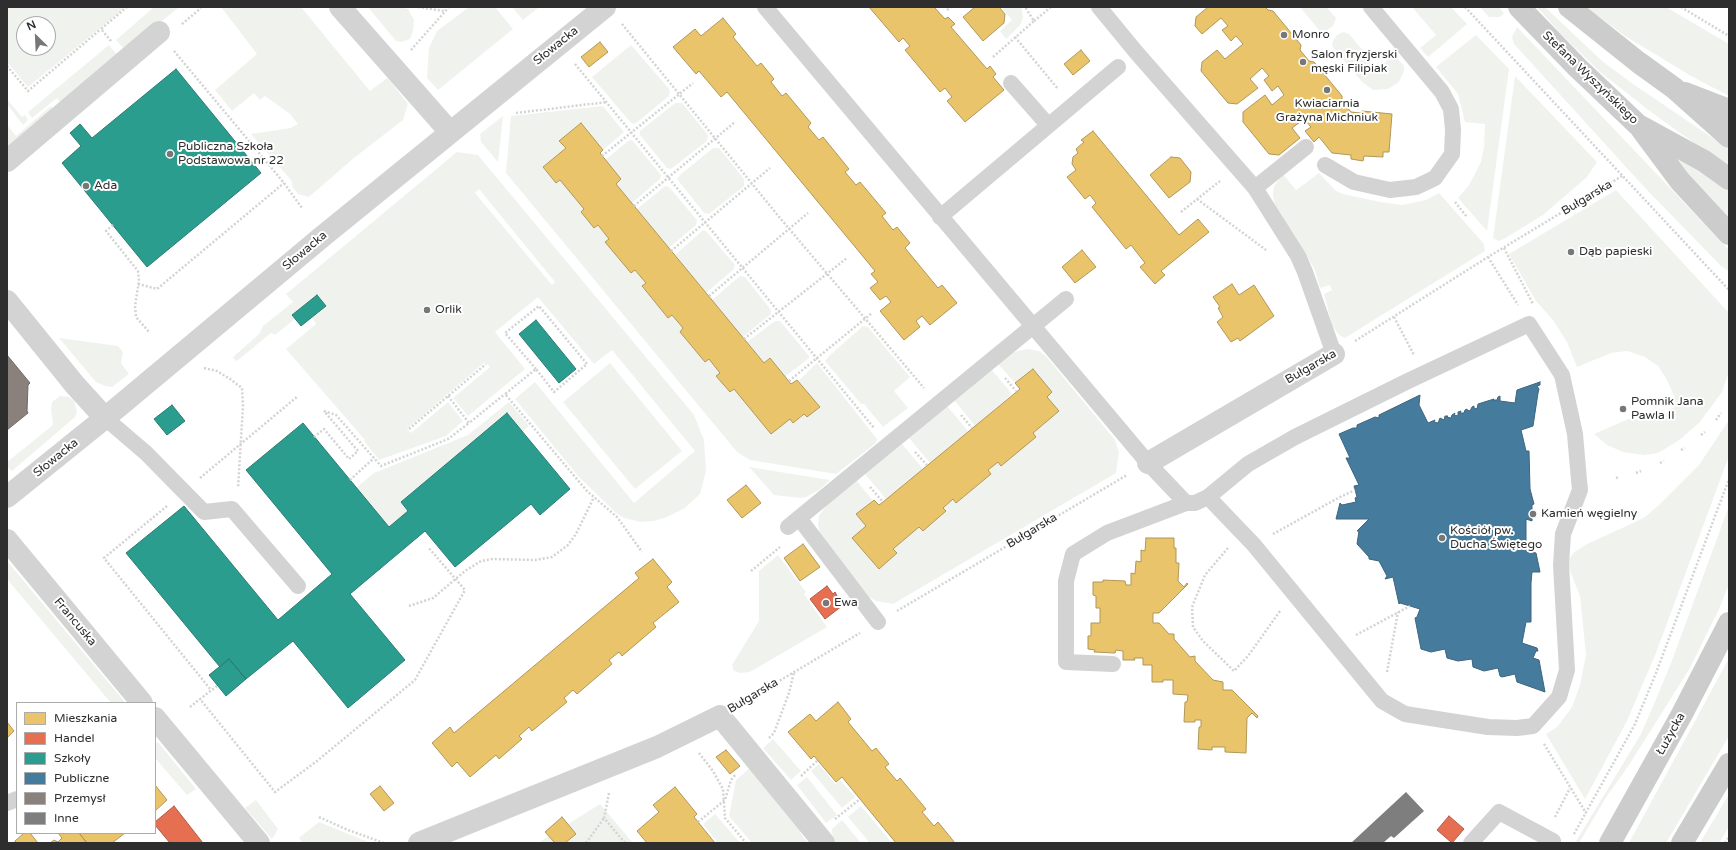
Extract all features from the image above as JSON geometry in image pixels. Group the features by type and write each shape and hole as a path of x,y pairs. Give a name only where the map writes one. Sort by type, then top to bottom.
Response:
{"main road":[{"name":"Stefana Wyszyńskiego","path":"1518,7 1578,68 1638,125 1704,161 1729,179"},
{"path":"1569,7 1638,62 1674,88 1729,137"},
{"path":"1674,88 1729,110"},
{"path":"1638,125 1680,181 1729,234"},
{"name":"Łużycka","path":"1610,843 1682,714 1729,623"},
{"path":"1682,843 1729,764"}],"street":[{"path":"340,7 450,132"},
{"name":"Słowacka","path":"7,497 105,418 450,132 613,15"},
{"path":"7,161 159,32"},
{"path":"7,301 75,385 105,418"},
{"name":"Bułgarska","path":"1148,462 1334,354"},
{"name":"Francuska","path":"7,540 141,702"},
{"path":"720,716 821,839"},
{"name":"Bułgarska","path":"419,843 657,747 720,716"},
{"path":"156,719 259,843"}],"lane":[{"path":"765,7 940,217 1148,462 1186,503"},
{"path":"1099,7 1136,52 1255,188 1298,256 1334,354"},
{"path":"1325,165 1354,182 1390,190 1416,187 1435,178 1452,154 1453,130 1451,109 1442,92 1371,7"},
{"path":"940,217 1118,67"},
{"path":"1011,83 1048,125"},
{"path":"1255,188 1306,147"},
{"path":"878,622 792,523 1066,299"},
{"path":"1113,664 1066,662 1066,581 1073,554 1107,533 1186,503 1195,503 1208,497 1248,464 1295,437 1408,381 1530,324 1562,375 1575,434 1580,490 1563,534 1562,565 1567,670 1559,698 1533,726 1517,728 1488,726 1406,714 1382,701 1254,545 1208,497"},
{"path":"105,418 146,453 204,512 232,510 298,586"},
{"path":"7,804 16,800"},
{"path":"1471,843 1500,812 1549,839"}],"path":[{"path":"7,66 28,91 127,7"},
{"path":"418,7 444,11"},
{"path":"396,71 404,57 449,7"},
{"path":"947,10 951,7"},
{"path":"1025,7 1034,21"},
{"path":"993,57 1051,7"},
{"path":"1465,7 1729,290"},
{"path":"1681,7 1729,36"},
{"path":"613,15 752,184 908,369"},
{"path":"101,29 110,40"},
{"path":"159,32 284,183 302,208"},
{"path":"1015,37 1046,75"},
{"path":"573,62 888,445"},
{"path":"602,156 692,83"},
{"path":"509,114 607,102"},
{"path":"634,206 735,122"},
{"path":"671,251 770,168"},
{"name":"Bułgarska","path":"1334,354 1488,257 1622,176"},
{"path":"1181,212 1218,182"},
{"path":"138,284 157,290 284,183"},
{"path":"1197,199 1267,250"},
{"path":"1455,202 1468,217"},
{"path":"709,296 808,213"},
{"path":"113,225 106,231 138,271 135,306 136,317 150,333"},
{"path":"1504,248 1533,302 1530,324"},
{"path":"1488,257 1519,307"},
{"path":"744,339 847,258"},
{"path":"539,306 587,364 554,392 536,369 505,333 539,306"},
{"path":"789,381 872,313"},
{"path":"1394,316 1412,352"},
{"path":"408,429 486,364"},
{"path":"202,367 217,372 242,388 243,406 237,496 232,510"},
{"path":"314,437 324,429 350,460 358,451 324,411 336,415 381,466 448,439 536,369"},
{"path":"505,394 560,460 594,497 617,517 642,552"},
{"path":"211,690 104,558 298,396"},
{"path":"448,396 469,423"},
{"path":"1716,420 1721,413"},
{"path":"1701,435 1705,432"},
{"path":"1681,450 1685,448"},
{"path":"350,480 374,458"},
{"name":"Bułgarska","path":"720,716 1148,462"},
{"path":"1636,473 1641,471"},
{"path":"1616,478 1620,477"},
{"path":"1572,837 1586,814 1634,724 1656,673 1729,480"},
{"path":"1254,545 1355,490"},
{"path":"409,606 433,598 465,571 481,561 492,559 535,560 552,557 568,545 576,534 594,497"},
{"path":"751,571 797,533 792,523"},
{"path":"1241,532 1205,575 1192,607 1193,627 1203,641 1234,671 1248,656 1293,593"},
{"path":"200,699 275,792 317,761 415,680 465,590 428,546"},
{"path":"1336,646 1410,606"},
{"path":"1382,701 1398,612"},
{"path":"698,822 725,800 731,780 774,732 794,671"},
{"path":"190,707 216,686"},
{"path":"689,731 697,751 713,771 723,789 725,800 725,818 746,843"},
{"path":"1540,738 1586,814"},
{"path":"586,843 604,818 615,764"},
{"path":"1549,839 1570,787"},
{"path":"821,839 860,799"},
{"path":"319,817 348,830 384,843"},
{"path":"604,818 625,843"},
{"path":"1725,843 1729,837"}],"shaded area":[{"path":"7,7 126,7 28,87 7,62"},
{"path":"154,7 179,7 126,51 116,40"},
{"path":"221,7 301,7 370,91 387,78 391,82 408,104 403,120 354,158 309,197 298,194 293,188 291,180 251,134 291,128 298,124 290,114 265,96 260,100 254,93 232,111 215,90 257,54"},
{"path":"368,7 399,7 408,9 414,20 413,31 410,39 401,42 396,41"},
{"path":"469,7 495,7 513,29 438,90 427,78 429,48 437,31"},
{"path":"512,7 539,7 523,20"},
{"path":"1001,7 1021,7 1022,9 1023,18 1020,25 1006,39 1000,31 1012,20"},
{"path":"1300,7 1326,7 1336,18 1333,26 1326,31 1319,30"},
{"path":"1412,7 1451,7 1467,24 1428,57 1420,48 1436,35"},
{"path":"1480,7 1499,7 1504,13 1500,17 1489,17"},
{"path":"1545,7 1602,61 1633,84 1729,149 1729,168 1651,112 1600,72 1561,34 1538,8"},
{"path":"1586,7 1666,7 1729,44 1729,96 1691,76 1625,36"},
{"path":"1517,27 1729,250 1729,271 1721,266 1646,189 1514,44 1512,37"},
{"path":"1343,32 1349,34 1378,68 1394,55 1404,66 1404,71 1399,82 1388,89 1373,90 1362,82 1332,46 1337,35"},
{"path":"1476,35 1509,69 1487,231 1458,198 1469,185 1481,162 1484,147 1485,124 1465,122 1458,94 1436,67"},
{"path":"109,45 119,57 63,105 57,98 32,118 28,112"},
{"path":"631,45 670,90 669,96 635,124 631,123 592,77"},
{"path":"1515,76 1597,162 1587,177 1543,215 1498,241 1493,238"},
{"path":"7,99 22,117 25,115 28,120 23,125 7,104"},
{"path":"675,103 682,103 708,135 707,141 671,169 667,168 640,135 640,131"},
{"path":"51,106 56,111 7,151 7,125 16,136"},
{"path":"603,106 624,132 603,150 581,123 559,141 566,148 543,167 556,183 560,180 584,209 581,212 594,228 598,225 609,239 606,242 635,270 646,283 642,287 668,318 672,315 683,328 680,332 705,362 709,359 720,373 717,376 730,392 734,389 771,434 790,419 793,423 804,414 807,417 820,407 798,381 817,363 877,439 876,443 836,474 750,460 737,452 506,173 511,116"},
{"path":"503,116 498,162 481,142 480,134"},
{"path":"632,140 661,175 660,179 632,203 616,184 621,179 605,160 628,141"},
{"path":"713,148 719,148 744,179 744,186 709,214 704,213 677,179"},
{"path":"457,152 478,155 694,415 704,440 706,471 700,494 685,508 667,517 654,521 641,522 624,518 615,512 578,476 515,399 535,382 634,503 695,451 612,350 594,364 538,297 495,332 525,369 468,416 453,398 490,367 485,362 407,429 411,433 448,402 463,421 446,436 379,460 364,441 365,440 286,349 316,324 312,318 326,306 317,295 292,315 295,319 275,335 271,333 237,361 234,359 233,357 259,334 263,326 293,302 286,294","holes":["479,189 555,282 552,285 475,193"]},
{"path":"1680,158 1729,190 1729,218 1688,175 1676,160"},
{"path":"1319,173 1336,191 1343,194 1380,202 1402,205 1426,200 1439,193 1484,244 1485,251 1345,338 1339,335 1332,325 1324,294 1332,290 1330,285 1320,288 1315,270 1275,205 1273,195 1274,186 1283,174 1296,190"},
{"path":"665,186 669,187 697,220 696,225 669,248 637,209"},
{"path":"1616,190 1729,313 1729,372 1722,392 1699,423 1678,441 1658,453 1644,455 1623,452 1607,445 1594,434 1633,417 1639,421 1650,420 1663,416 1674,407 1675,398 1667,380 1658,366 1645,357 1627,351 1611,353 1577,367 1567,342 1553,320 1536,301 1509,254"},
{"path":"703,230 706,231 735,265 734,269 706,293 675,255"},
{"path":"740,276 745,277 771,310 771,314 743,337 712,300"},
{"path":"775,321 780,321 809,356 809,358 785,377 770,358 764,363 747,342"},
{"path":"863,326 868,327 910,377 894,391 908,408 883,427 864,404 861,404 825,361"},
{"path":"59,338 118,346 123,352 121,363 129,374 112,387 96,382"},
{"path":"1027,349 1039,351 1046,356 1115,440 1119,452 1116,473 893,604 876,601 869,597 863,593 820,533 818,525 819,515 831,500 857,481 873,501 856,514 866,526 852,538 879,569 897,553 893,549 919,527 923,531 946,511 943,508 953,499 956,503 991,474 988,470 1036,437 1033,433 1059,411 1047,397 1052,392 1033,369 1015,383 998,364 1010,353"},
{"path":"610,363 682,451 635,489 563,402"},
{"path":"992,370 1012,394 975,426 954,400"},
{"path":"60,396 69,397 74,401 77,412 75,417 12,471 7,466 7,462 53,425 51,409 52,402"},
{"path":"509,402 529,426 522,432 477,438 401,502 408,511 389,527 356,488 374,473 468,435"},
{"path":"947,406 968,431 930,463 909,438"},
{"path":"1729,420 1729,456 1656,653 1627,721 1585,799 1546,734 1557,727 1572,707 1580,685 1586,655 1580,596 1567,563 1573,553 1587,544 1645,517 1660,504 1699,465"},
{"path":"902,444 923,469 886,499 865,474"},
{"path":"749,467 830,480 819,490 806,497 801,498 774,495"},
{"path":"1729,506 1729,584 1720,607 1690,668 1629,765 1607,796 1579,843 1575,843 1641,734 1671,663"},
{"path":"778,555 806,592 804,594 827,627 750,672 740,673 734,671 732,665 759,621 759,571"},
{"path":"7,561 124,702 110,702 7,579"},
{"path":"1729,658 1729,736 1666,843 1629,843"},
{"path":"773,739 801,771 791,780 763,748"},
{"path":"158,742 196,789 187,795 156,759 156,744"},
{"path":"819,764 835,784 840,780 855,797 842,808 811,771"},
{"path":"751,767 802,829 800,833 808,843 752,843 729,816 736,780"},
{"path":"807,777 837,815 826,823 797,785"},
{"path":"1729,794 1729,827 1719,843 1700,843"},
{"path":"256,800 278,829 272,839 245,808"},
{"path":"600,804 633,843 538,843"},
{"path":"861,806 892,843 870,843 848,817"},
{"path":"715,814 740,843 718,843 703,824"},
{"path":"842,820 861,843 836,843 833,839 832,829"},
{"path":"319,822 371,843 303,843 299,838"}],"building: Mieszkania":[{"path":"869,7 934,7 945,19 948,17 955,24 951,27 987,69 990,66 996,74 993,77 1004,90 965,122 947,101 952,97 945,88 940,92 905,50 910,46 903,38 899,42"},
{"path":"975,7 999,7 1005,14 1004,23 983,41 963,17"},
{"path":"1208,7 1265,7 1268,10 1273,11 1301,45 1300,50 1309,61 1314,62 1342,96 1342,101 1351,112 1360,113 1362,111 1392,114 1389,152 1383,152 1383,157 1364,156 1363,161 1351,159 1351,155 1332,153 1319,137 1314,142 1305,131 1311,127 1304,119 1292,128 1300,138 1279,155 1269,154 1243,122 1243,112 1265,95 1272,105 1284,95 1278,86 1272,91 1264,80 1269,76 1262,68 1250,79 1258,88 1237,104 1228,103 1201,71 1202,62 1217,50 1225,59 1243,44 1236,36 1231,41 1222,30 1228,26 1221,18 1202,34 1195,26 1196,17"},
{"path":"723,18 736,34 733,37 757,66 761,63 774,79 771,82 782,96 786,93 811,123 808,127 819,140 823,137 849,169 845,172 856,185 860,182 886,213 882,216 893,230 897,227 910,243 905,248 938,288 942,285 957,303 930,325 922,316 916,321 920,327 904,340 880,311 891,302 886,296 880,300 870,288 878,282 871,274 875,271 727,92 721,97 699,71 696,74 673,47 695,29 701,36"},
{"path":"600,42 608,52 589,67 581,57"},
{"path":"1081,50 1090,61 1073,75 1064,64"},
{"path":"581,123 603,150 600,153 621,179 616,184 764,363 770,358 791,384 797,380 820,407 807,417 804,414 793,423 790,419 771,434 734,389 730,392 716,376 720,373 709,359 705,362 680,332 683,328 672,315 668,318 642,286 646,283 635,270 631,273 605,242 609,239 598,225 594,228 581,212 584,209 560,180 556,183 543,167 566,148 559,141"},
{"path":"1093,131 1179,235 1198,219 1209,232 1161,271 1165,275 1155,284 1140,267 1145,263 1131,245 1126,249 1092,207 1096,203 1090,195 1085,199 1067,177 1076,170 1072,164 1073,157 1078,153 1076,149 1084,142 1081,140"},
{"path":"1171,157 1180,158 1191,172 1190,182 1169,198 1150,175"},
{"path":"1082,250 1096,267 1075,283 1062,267"},
{"path":"1232,284 1239,295 1254,285 1274,316 1240,341 1238,338 1231,342 1217,322 1223,317 1218,308 1220,307 1213,297"},
{"path":"1033,369 1052,392 1047,397 1059,411 1033,433 1036,437 1001,466 998,462 988,470 991,474 956,503 953,499 943,508 946,511 923,531 919,527 893,549 897,553 879,569 852,538 866,526 856,514 874,500 879,505 883,502 1020,389 1015,383"},
{"path":"746,485 761,503 742,518 727,500"},
{"path":"1146,538 1174,538 1176,563 1179,563 1178,581 1184,587 1187,583 1188,584 1159,613 1153,613 1153,623 1159,623 1169,634 1174,634 1174,639 1190,657 1195,656 1195,661 1213,680 1223,682 1223,690 1232,690 1258,716 1257,718 1252,713 1247,718 1246,753 1225,752 1225,747 1212,747 1212,750 1198,749 1199,727 1201,727 1201,720 1195,720 1195,722 1184,722 1185,702 1187,702 1188,695 1173,694 1173,680 1152,682 1152,665 1143,665 1143,658 1123,660 1123,651 1116,650 1115,653 1094,652 1095,650 1088,649 1088,636 1091,636 1091,623 1100,623 1100,608 1096,608 1096,596 1093,595 1093,582 1103,582 1103,580 1125,581 1126,585 1131,585 1131,573 1135,574 1136,561 1141,562 1141,550 1145,551"},
{"path":"803,544 820,567 800,581 784,558"},
{"path":"653,559 672,582 667,587 679,602 653,623 656,627 622,656 619,652 609,660 612,664 577,694 573,690 564,698 567,702 532,731 529,727 519,736 522,739 499,759 496,755 470,777 457,762 452,767 432,743 450,727 454,733 639,578 635,573"},
{"path":"838,702 851,719 848,722 872,751 876,748 889,764 885,767 897,781 900,778 926,809 922,812 934,826 938,822 955,843 896,843 842,777 836,782 814,756 811,759 788,732 810,714 816,721"},
{"path":"7,722 14,731 7,738"},
{"path":"726,750 740,766 730,774 716,757"},
{"path":"156,786 167,800 156,810"},
{"path":"380,786 394,803 384,811 370,794"},
{"path":"675,787 697,814 694,817 715,843 647,843 637,831 659,812 653,805"},
{"path":"562,817 576,834 565,843 555,843 545,832"},
{"path":"23,834 31,834 38,843 15,843 15,841"},
{"path":"59,834 80,834 87,843 50,843 54,840 58,842 62,838"},
{"path":"80,834 124,834 112,843 87,843"}],"building: Handel":[{"name":"Ewa","path":"827,586 833,594 835,592 842,606 825,619 810,599"},
{"path":"174,806 203,843 170,843 156,826 156,821"},
{"path":"1449,816 1464,829 1452,843 1437,830"}],"building: Szkoły":[{"path":"176,69 261,173 147,267 62,163 81,146 70,133 80,124 92,138"},
{"path":"317,295 326,306 301,326 292,315"},
{"path":"536,320 576,369 559,383 519,334"},
{"path":"172,405 185,421 167,435 154,419"},
{"path":"507,413 570,489 540,515 531,504 455,567 425,531 350,594 405,660 348,708 293,641 246,679 229,659 220,667 126,553 184,506 278,620 332,574 246,470 303,423 389,527 408,511 401,502"},
{"path":"229,659 246,679 226,696 209,675"}],"building: Publiczne":[{"name":"Kościół pw. Ducha Świętego","path":"1540,382 1540,385 1537,386 1539,389 1533,426 1521,430 1526,451 1529,451 1530,489 1534,504 1532,505 1532,521 1526,519 1526,551 1536,553 1540,572 1532,572 1531,622 1526,622 1522,643 1537,648 1538,651 1536,651 1533,658 1539,660 1545,692 1517,682 1515,674 1502,677 1500,676 1498,668 1484,671 1473,667 1472,659 1458,661 1447,658 1445,649 1431,652 1421,649 1415,618 1417,617 1420,609 1400,603 1399,604 1393,577 1385,579 1387,576 1379,561 1369,559 1369,557 1357,544 1359,531 1357,531 1369,519 1336,519 1340,503 1342,505 1356,502 1355,498 1357,497 1354,486 1359,485 1346,458 1350,458 1339,434 1353,428 1357,428 1357,425 1375,417 1379,418 1379,415 1420,395 1419,405 1428,423 1435,420 1434,422 1438,423 1440,418 1444,420 1445,416 1448,416 1447,417 1451,418 1455,413 1454,415 1458,416 1458,412 1461,411 1460,413 1464,413 1467,409 1470,411 1474,406 1474,408 1477,409 1478,404 1494,399 1493,400 1497,400 1500,396 1500,401 1515,403 1517,390"}],"building: Przemysł":[{"path":"7,355 30,383 28,385 28,413 7,430"}],"building: Inne":[{"path":"1406,792 1424,811 1394,838 1391,836 1383,843 1351,843"}],"place":[{"name":"Monro","path":"1284,35"},
{"name":"Salon fryzjerski męski Filipiak","path":"1303,62"},
{"name":"Kwiaciarnia Grażyna Michniuk","path":"1327,90"},
{"name":"Publiczna Szkoła Podstawowa nr 22","path":"170,154"},
{"name":"Ada","path":"86,186"},
{"name":"Dąb papieski","path":"1571,252"},
{"name":"Orlik","path":"427,310"},
{"name":"Pomnik Jana Pawla II","path":"1623,409"},
{"name":"Kamień węgielny","path":"1533,514"},
{"name":"Kościół pw. Ducha Świętego","path":"1442,538"},
{"name":"Ewa","path":"826,603"}]}
